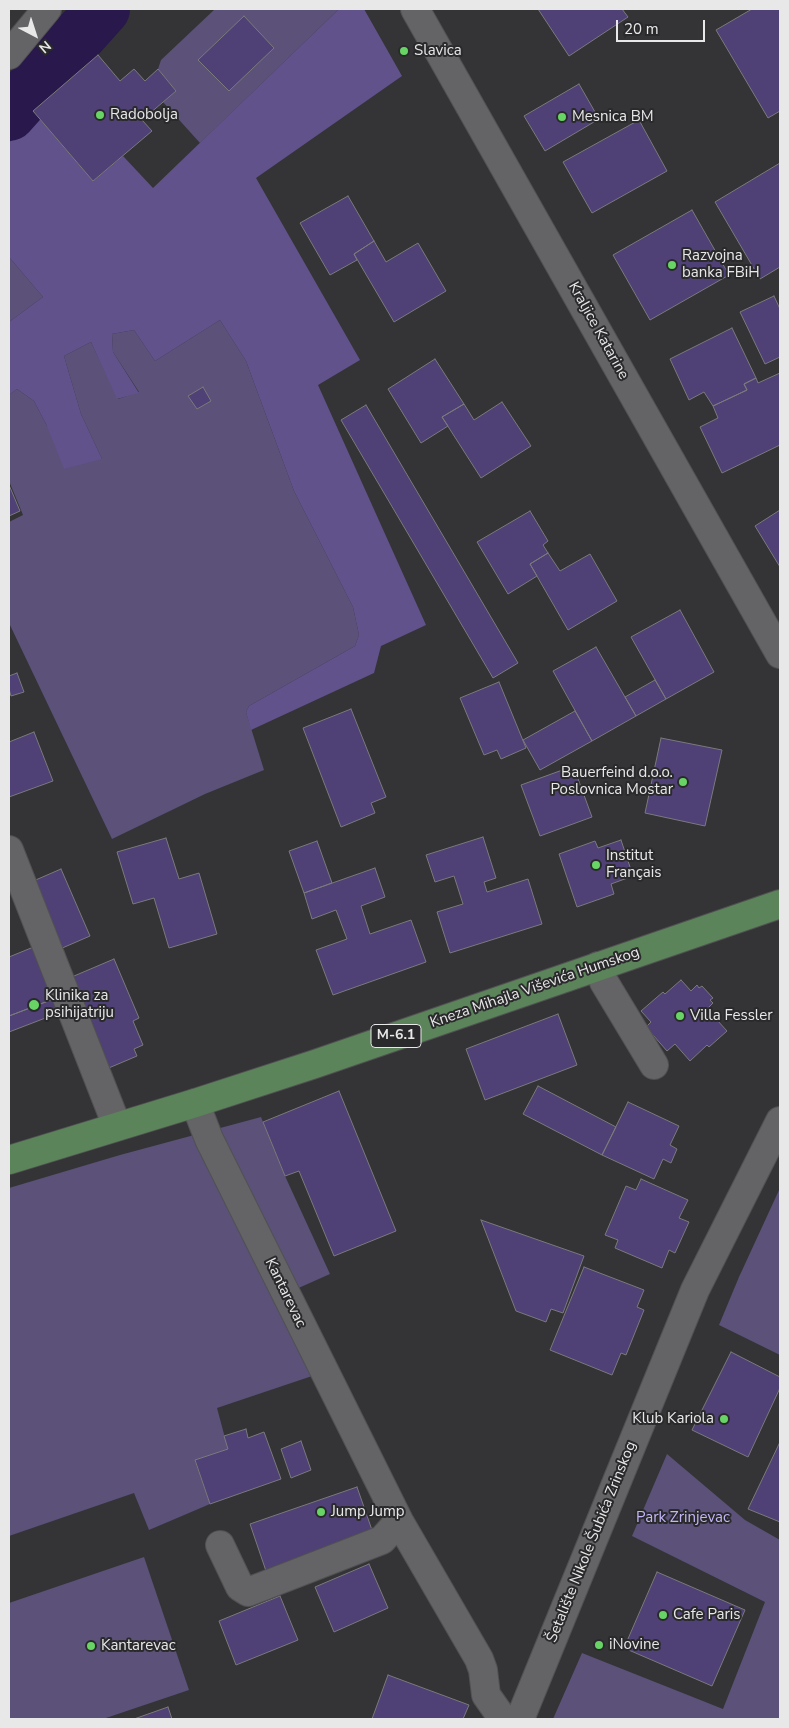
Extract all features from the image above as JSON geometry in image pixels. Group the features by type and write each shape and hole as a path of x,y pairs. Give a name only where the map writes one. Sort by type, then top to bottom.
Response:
{"main road":[{"name":"Kneza Mihajla Viševića Humskog","path":"9,1160 196,1103 315,1064 780,904"}],"street":[{"path":"9,55 46,9"},
{"name":"Kraljice Katarine","path":"414,9 780,654"},
{"path":"9,850 117,1126"},
{"path":"598,966 604,982 654,1066"},
{"name":"Kantarevac","path":"196,1103 209,1139 399,1521 480,1659 486,1695 502,1719"},
{"name":"Šetalište Nikole Šubića Zrinskog","path":"520,1719 695,1290 780,1121"},
{"path":"220,1545 240,1587 248,1592 382,1540 399,1521"}],"green space":[{"path":"215,9 339,9 200,143 163,102 176,91 158,69 161,60"},
{"path":"9,257 43,297 9,322"},
{"path":"220,320 246,361 294,491 353,607 359,635 355,646 249,706 246,712 264,770 205,794 112,839 9,623 9,522 23,515 9,481 9,395 17,389 34,401 47,426 102,459 81,414 64,356 91,342 118,399 139,392 113,352 112,334 134,330 155,361"},
{"path":"261,1117 285,1176 330,1274 285,1294 324,1372 217,1408 228,1449 195,1461 210,1504 149,1530 134,1493 9,1536 9,1188 120,1155"},
{"path":"780,1188 780,1355 719,1325"},
{"name":"Park Zrinjevac","path":"667,1454 745,1520 780,1540 780,1719 553,1719 582,1653 723,1709 765,1602 632,1536"},
{"name":"Kantarevac","path":"144,1557 189,1690 103,1719 9,1719 9,1603"}],"shaded area":[{"path":"339,9 364,9 402,76 256,178 360,360 318,385 426,625 381,646 374,673 251,730 246,712 249,706 355,646 359,635 353,607 294,491 246,361 220,320 155,361 134,330 112,334 113,352 139,393 117,399 91,342 64,356 81,414 102,459 64,469 47,426 34,401 17,389 9,395 9,322 43,297 9,257 9,143 33,111 93,181 123,156 153,188"}],"building":[{"path":"538,9 622,9 628,17 569,56"},
{"path":"752,9 780,9 780,111 768,118 716,30"},
{"path":"244,16 274,48 229,91 198,60"},
{"path":"98,55 120,81 134,69 145,81 158,69 176,91 142,120 152,131 93,181 33,111"},
{"name":"Mesnica BM","path":"579,84 599,119 545,151 524,116"},
{"path":"639,120 667,171 592,213 563,162"},
{"path":"780,163 780,267 760,279 715,202"},
{"path":"348,196 374,241 354,254 357,260 330,275 300,223"},
{"name":"Razvojna banka FBiH","path":"692,210 729,275 650,320 613,255"},
{"path":"374,241 386,262 418,243 446,291 394,322 354,254"},
{"path":"774,296 780,309 780,357 765,364 740,312"},
{"path":"732,328 756,378 744,384 747,390 713,406 704,392 689,400 670,359"},
{"path":"435,359 464,404 442,417 448,426 421,443 388,389"},
{"path":"780,373 780,445 722,473 700,427 718,418 713,406 747,390 744,384 756,378 758,383"},
{"path":"203,387 211,401 197,409 188,396"},
{"path":"502,402 531,446 481,478 442,417 464,404 474,420"},
{"path":"366,405 518,663 493,678 341,420"},
{"path":"9,485 20,511 9,516"},
{"path":"780,510 780,567 755,526"},
{"path":"530,511 548,541 543,545 548,553 530,564 537,576 508,594 477,542"},
{"path":"548,553 560,571 590,554 617,601 568,630 530,564"},
{"path":"680,610 714,672 666,699 631,637"},
{"path":"596,647 636,716 592,741 553,671"},
{"path":"17,673 24,692 11,696 9,676"},
{"path":"655,680 666,699 636,716 625,697"},
{"path":"499,682 526,748 501,759 497,750 484,755 460,698"},
{"path":"351,709 386,797 371,803 375,813 341,827 303,728"},
{"path":"575,711 592,741 540,770 523,740"},
{"path":"34,732 53,781 9,797 9,742"},
{"name":"Bauerfeind d.o.o. Poslovnica Mostar","path":"661,738 722,750 705,826 645,813"},
{"path":"568,768 572,778 577,776 592,817 540,836 521,785"},
{"path":"483,837 496,878 484,882 487,892 528,879 542,924 450,953 437,912 463,904 454,876 435,882 426,855"},
{"path":"166,838 179,879 199,873 217,934 169,948 154,898 133,904 117,852"},
{"name":"Institut Français","path":"621,840 633,876 611,884 614,894 577,907 559,854 595,841 598,848"},
{"path":"317,841 332,883 304,893 289,851"},
{"path":"375,868 385,897 361,906 370,934 411,920 426,962 333,995 316,950 347,939 336,910 312,919 304,893"},
{"path":"61,869 90,936 60,949 31,882"},
{"path":"36,946 56,998 9,1016 9,957"},
{"path":"114,959 139,1018 133,1021 143,1045 134,1049 137,1056 104,1070 67,979"},
{"name":"Villa Fessler","path":"681,980 691,991 697,985 699,988 702,986 713,998 710,1000 713,1003 707,1009 727,1031 709,1047 707,1045 690,1061 675,1044 667,1051 646,1027 651,1022 641,1011 663,992 665,994"},
{"path":"56,998 61,1012 9,1032 9,1016"},
{"path":"558,1014 577,1065 485,1100 466,1049"},
{"path":"538,1086 616,1127 602,1155 523,1114"},
{"path":"339,1091 396,1231 334,1256 299,1171 285,1176 263,1122"},
{"path":"628,1102 679,1126 670,1145 677,1149 671,1163 663,1159 654,1179 602,1155"},
{"path":"641,1179 688,1200 679,1218 689,1222 675,1253 669,1250 662,1268 615,1248 618,1240 605,1235 626,1186 636,1190"},
{"path":"481,1220 584,1256 563,1313 551,1309 546,1322 516,1311"},
{"path":"584,1267 644,1290 637,1307 644,1310 626,1355 621,1353 612,1375 550,1350"},
{"path":"731,1352 780,1377 780,1388 748,1457 692,1430"},
{"path":"246,1429 248,1438 264,1432 281,1479 210,1504 195,1460 228,1449 224,1436"},
{"path":"301,1441 311,1470 291,1478 281,1449"},
{"path":"780,1442 780,1522 748,1509"},
{"path":"357,1487 373,1533 266,1571 250,1524"},
{"path":"369,1564 388,1608 334,1632 315,1587"},
{"path":"657,1572 745,1610 712,1686 624,1648"},
{"path":"280,1596 298,1640 236,1665 219,1621"},
{"path":"388,1675 469,1705 463,1719 372,1719"},
{"path":"168,1707 172,1719 134,1719"}],"waterway":[{"name":"Radobolja","path":"9,114 103,9"}],"place":[{"name":"Slavica","path":"404,51"},
{"name":"Radobolja","path":"100,115"},
{"name":"Mesnica BM","path":"562,117"},
{"name":"Razvojna banka FBiH","path":"672,265"},
{"name":"Bauerfeind d.o.o. Poslovnica Mostar","path":"683,782"},
{"name":"Institut Français","path":"596,865"},
{"name":"Klinika za psihijatriju","path":"34,1005"},
{"name":"Villa Fessler","path":"680,1016"},
{"name":"Klub Kariola","path":"724,1419"},
{"name":"Jump Jump","path":"321,1512"},
{"name":"Cafe Paris","path":"663,1615"},
{"name":"iNovine","path":"599,1645"},
{"name":"Kantarevac","path":"91,1646"}]}
